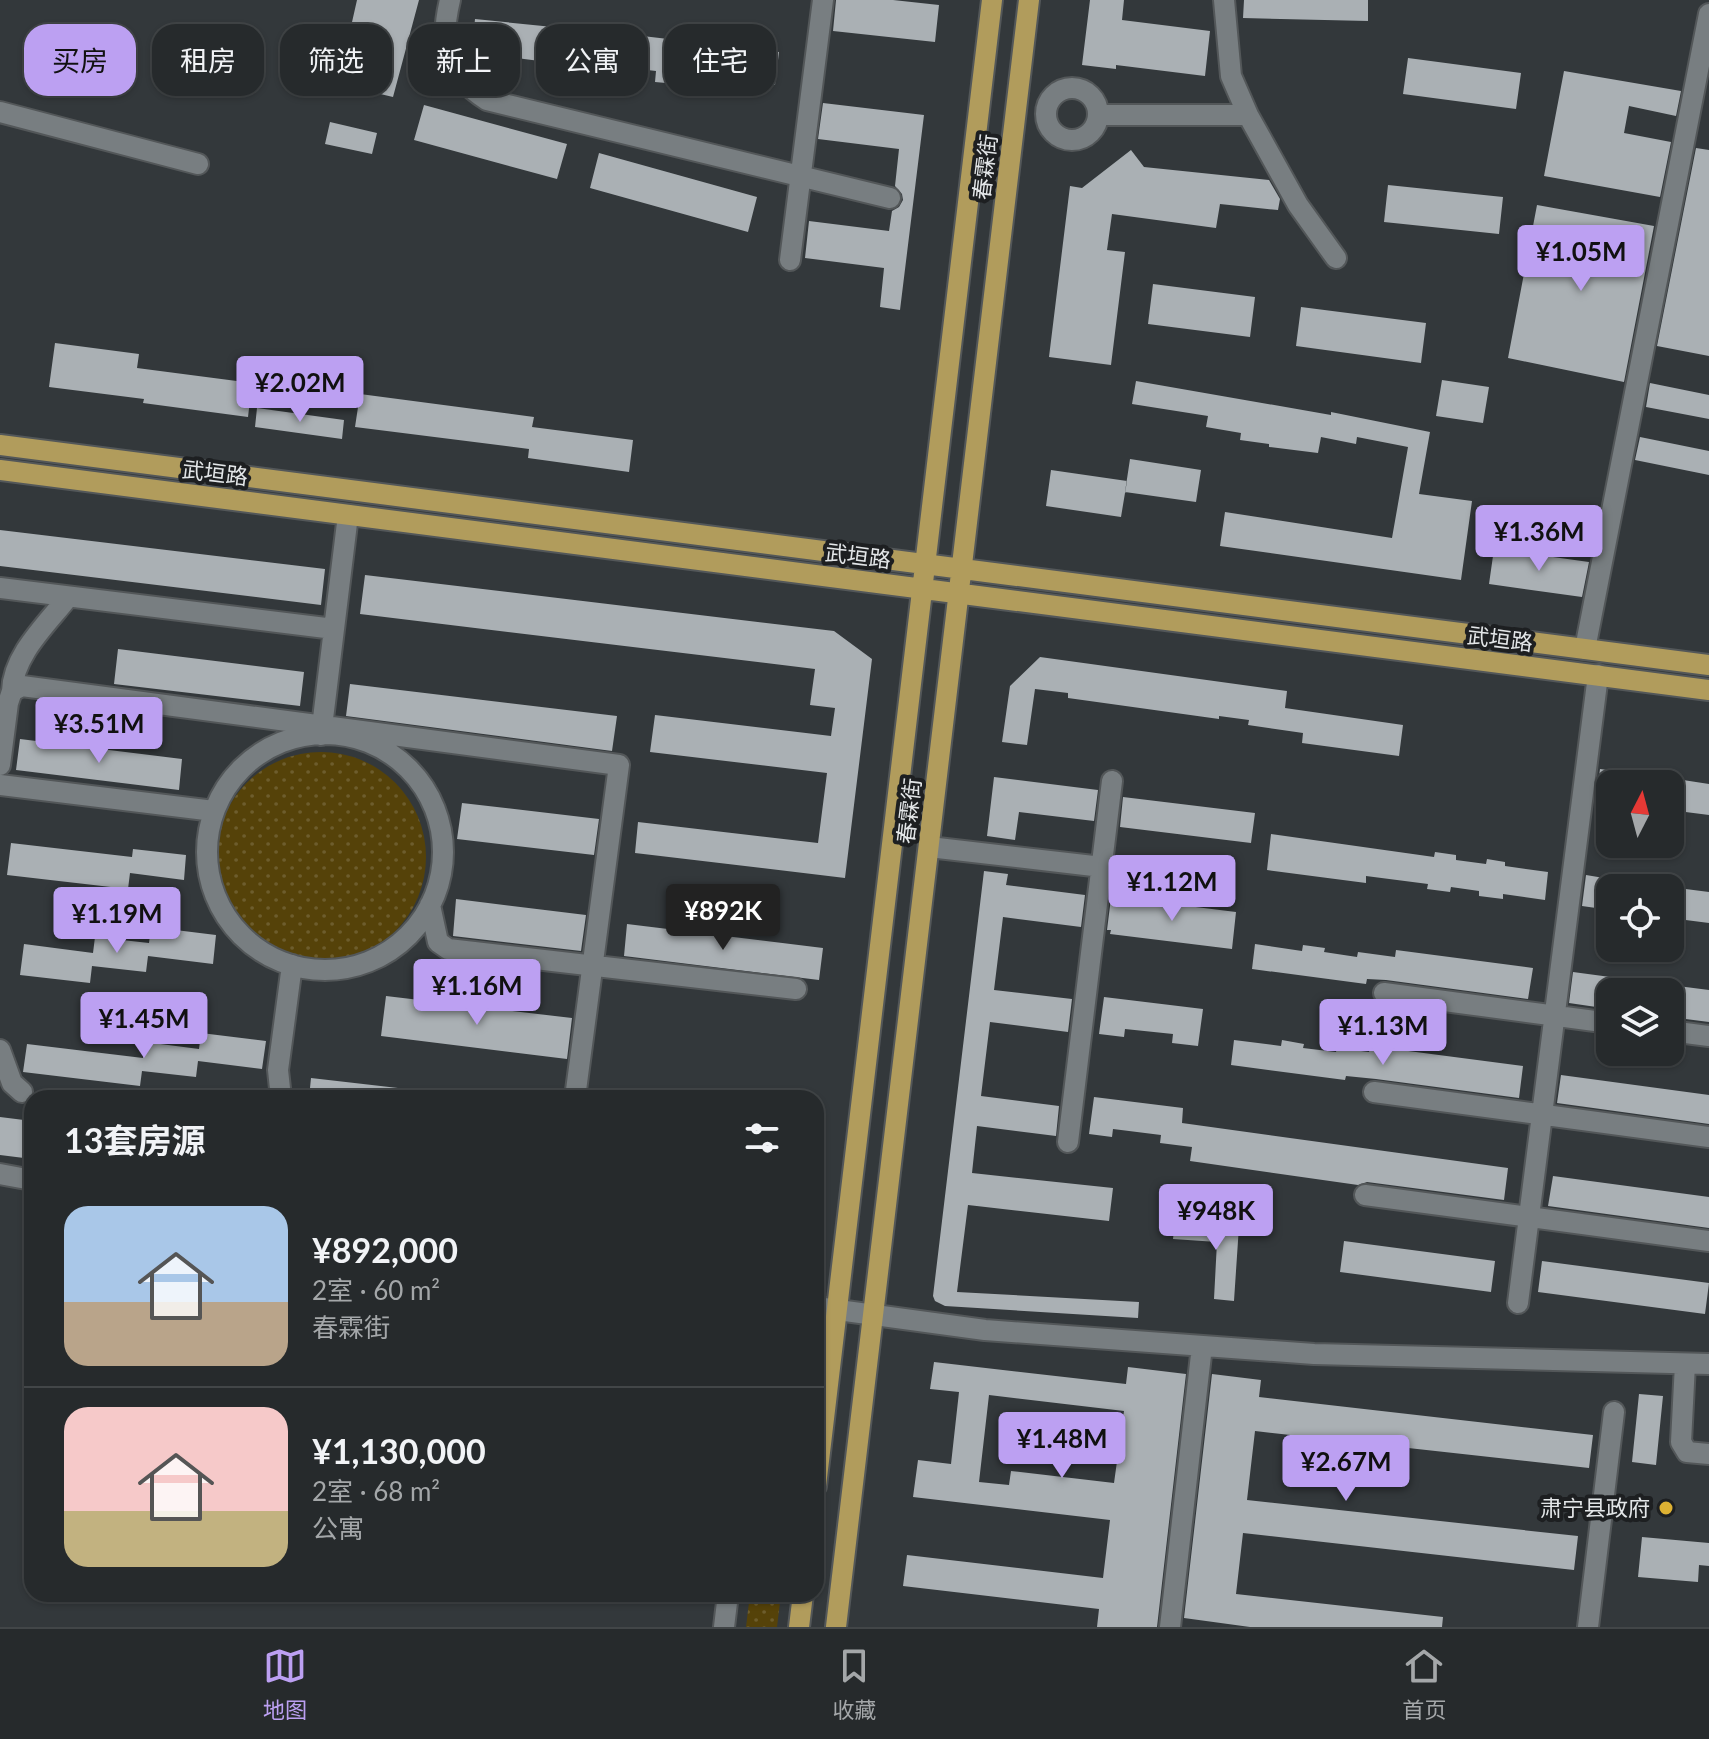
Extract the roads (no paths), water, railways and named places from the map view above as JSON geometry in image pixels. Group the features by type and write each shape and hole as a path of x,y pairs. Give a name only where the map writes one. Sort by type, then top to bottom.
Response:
{"main road":[{"name":"春霖街","path":"824,1344 826,1308 922,588 992,0"},
{"name":"春霖街","path":"836,1627 1029,0"},
{"name":"武垣路","path":"0,445 1709,665"},
{"name":"武垣路","path":"0,470 1709,690"},
{"path":"799,1627 802,1602"}],"street":[{"path":"450,0 444,44 448,59 470,89 487,100 890,198"},
{"path":"790,260 823,0"},
{"path":"1224,0 1231,76 1248,115 1298,205 1336,258"},
{"path":"1585,649 1709,14"},
{"path":"1077,89 1091,96 1099,115 1089,135 1072,140 1056,135 1050,128 1046,111 1054,96 1061,91 1077,89"},
{"path":"1016,107 1046,111"},
{"path":"0,112 198,164"},
{"path":"1099,115 1248,115"},
{"path":"321,730 348,515"},
{"path":"0,588 334,629"},
{"path":"0,765 12,676 18,661 68,597"},
{"path":"1518,1303 1598,675"},
{"path":"12,691 22,686 321,730 619,765 576,1090"},
{"path":"321,730 382,749 412,772 424,787 438,818 443,852 438,886 430,905 413,930 399,943 367,962 330,969 292,965 267,954 244,937 221,907 211,881 207,853 214,811 229,782 256,756 290,739 321,730"},
{"path":"1068,1142 1112,781"},
{"path":"0,785 214,811"},
{"path":"929,847 1102,867"},
{"path":"430,905 438,942 448,949 796,989"},
{"path":"280,1090 278,1070 292,965"},
{"path":"1384,993 1596,1021"},
{"path":"1684,1033 1709,1036"},
{"path":"0,1050 12,1083 22,1092"},
{"path":"1374,1092 1709,1137"},
{"path":"0,1174 24,1178"},
{"path":"1365,1195 1709,1241"},
{"path":"826,1308 985,1330 1314,1354 1709,1364"},
{"path":"1170,1627 1202,1346"},
{"path":"1685,1364 1681,1442 1687,1452 1709,1454"},
{"path":"1588,1627 1614,1412"},
{"path":"724,1627 727,1602"}],"place":[{"name":"肃宁县政府","path":"1666,1508"}]}
